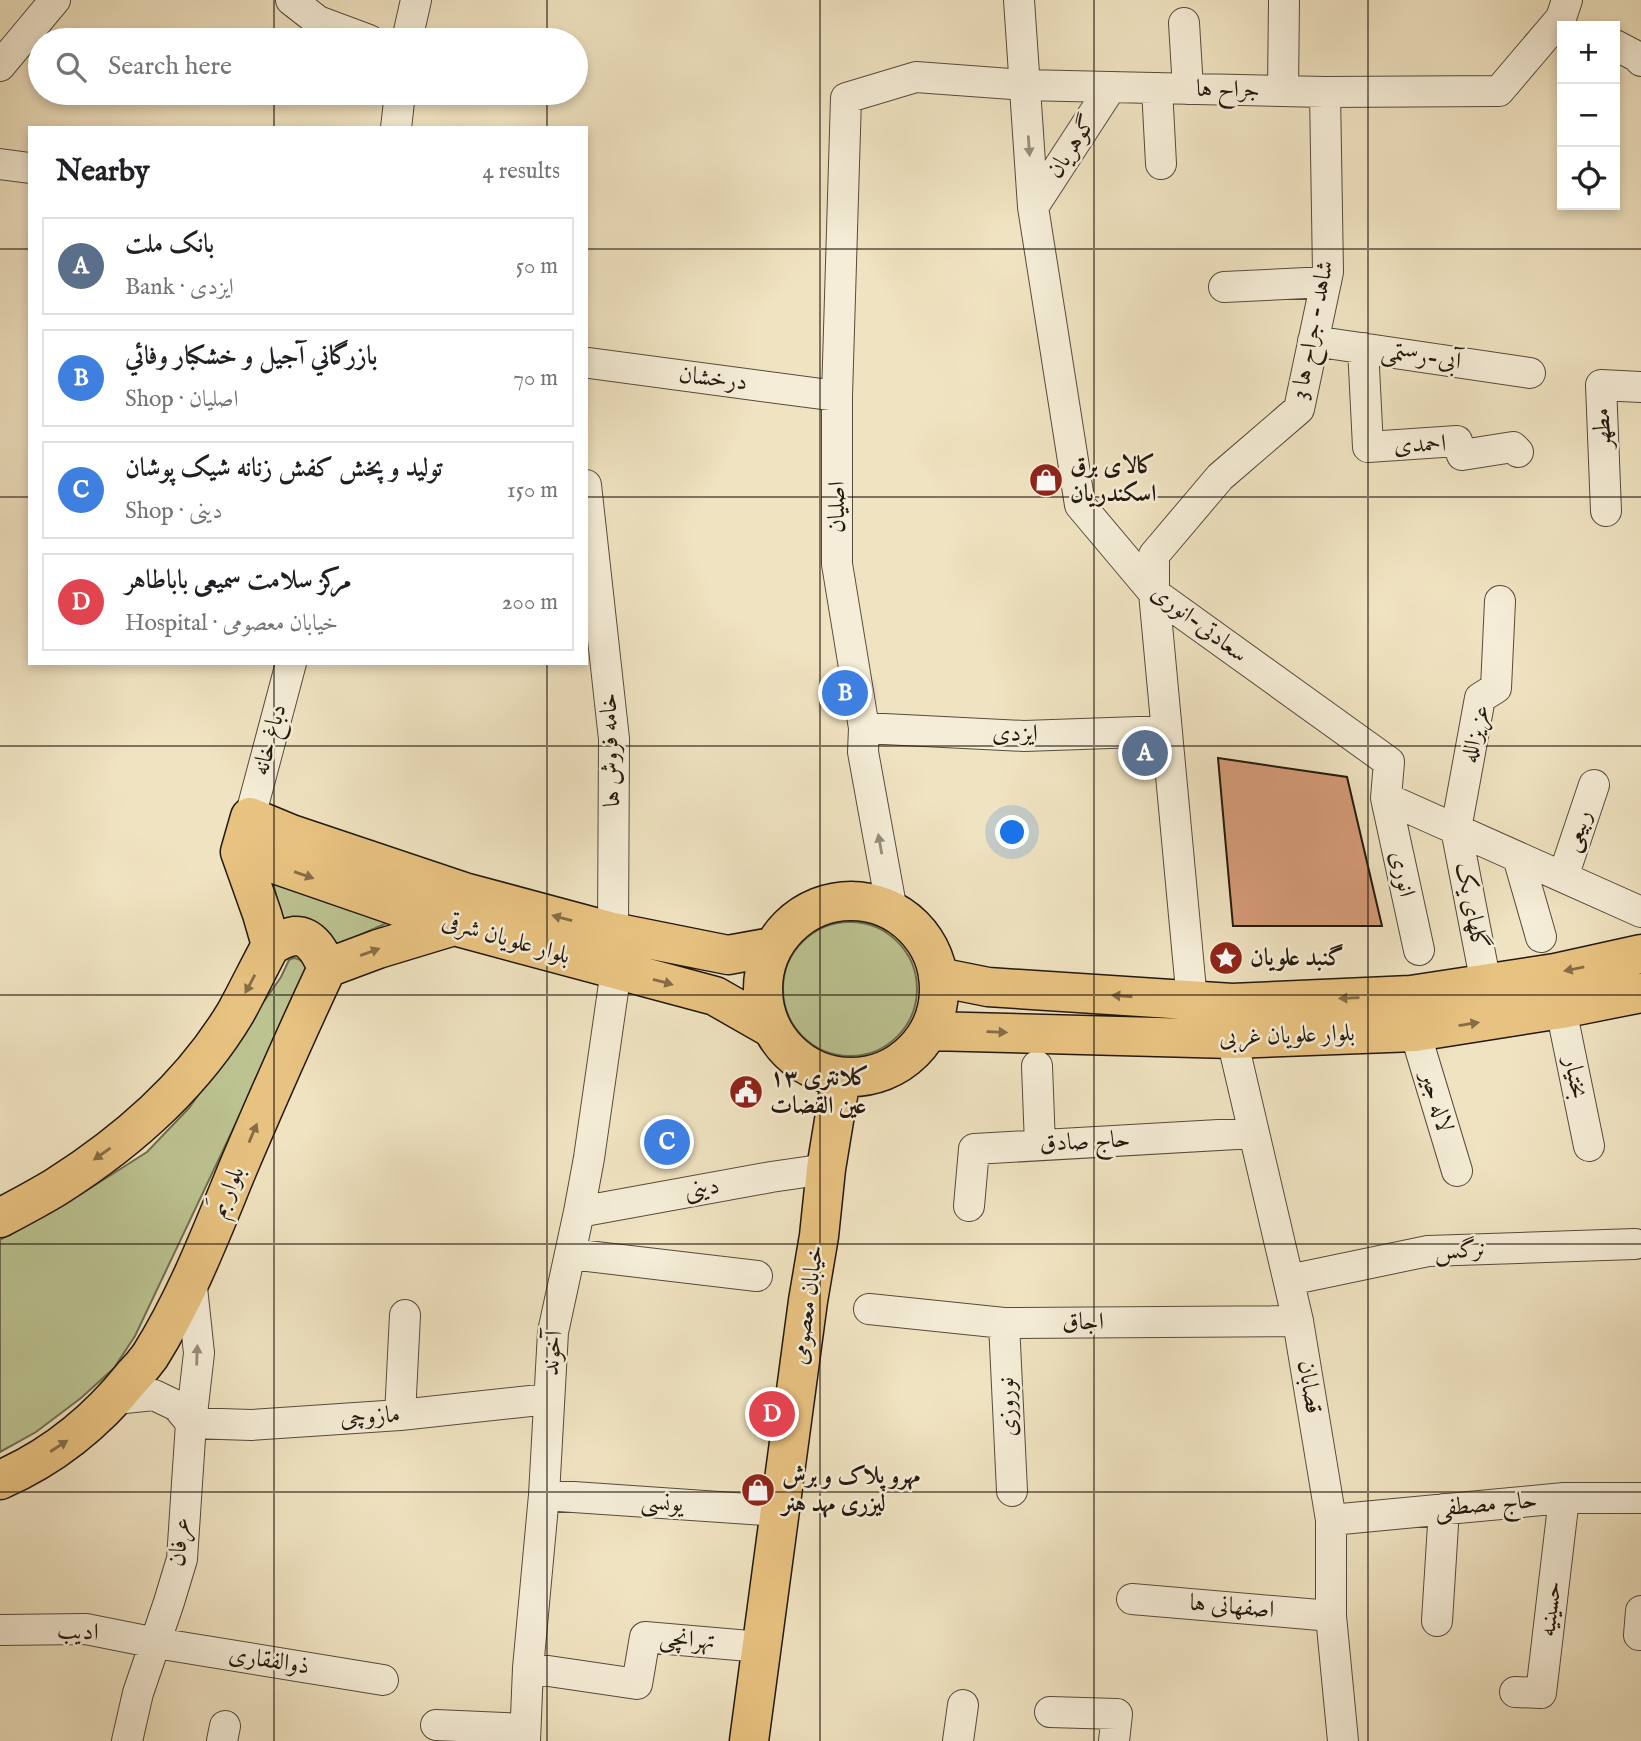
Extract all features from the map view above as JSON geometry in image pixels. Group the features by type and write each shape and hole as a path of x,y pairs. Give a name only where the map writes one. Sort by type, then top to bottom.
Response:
{"main road":[{"name":"بلوار علویان شرقی","path":"245,835 290,834 464,892 613,932 728,954 772,947"},
{"name":"بلوار علویان شرقی","path":"245,835 454,926 715,996 771,1028"},
{"path":"245,835 271,945"},
{"path":"838,901 866,902 892,911 914,928 930,950 938,977 938,1004 929,1031 912,1053 890,1068 863,1077 841,1077 810,1067 788,1051 771,1028 763,1001 763,974 772,947 789,925 811,909 838,901"},
{"path":"0,1218 56,1187 124,1139 173,1093 205,1057 236,1012 271,945 294,936 301,937 318,949 327,968 454,926"},
{"name":"بلوار علویان غربی","path":"1405,1020 1411,995 1555,973 1641,954"},
{"name":"بلوار بَم","path":"0,1480 25,1469 78,1434 115,1399 149,1357 191,1278 284,1059 327,968"},
{"name":"بلوار علویان غربی","path":"938,977 988,987 1232,1003 1405,1020"},
{"name":"بلوار علویان غربی","path":"929,1031 1232,1039 1405,1020 1561,1009 1641,993"},
{"name":"خیابان معصومی","path":"749,1741 841,1077"}],"street":[{"path":"32,28 55,0"},
{"path":"291,0 318,21 337,28"},
{"path":"410,28 416,0"},
{"name":"سعادتی-انوری","path":"1019,0 1033,207 1080,505 1154,593 1390,762 1386,798"},
{"path":"1283,91 1284,0"},
{"name":"جراح ها","path":"846,98 916,77 1024,85 1188,89 1325,92 1499,91 1568,15"},
{"path":"1184,23 1188,89"},
{"path":"0,66 28,32"},
{"path":"1620,48 1641,61"},
{"name":"گوهریان","path":"1033,207 1111,87"},
{"path":"1157,88 1161,164"},
{"name":"شاهد - جراح ها 3","path":"1192,1001 1154,593 1154,555 1220,477 1299,409 1328,272 1325,92"},
{"name":"اصلیان","path":"846,98 837,396 837,564 864,728 863,752 892,911"},
{"path":"396,126 399,105"},
{"path":"0,164 28,168"},
{"path":"1224,287 1326,282"},
{"name":"آبی-رستمی","path":"1313,341 1530,373"},
{"name":"احمدی","path":"1363,348 1368,447 1457,441 1462,455 1513,447 1518,452"},
{"name":"درخشان","path":"589,363 837,396"},
{"name":"مطهر","path":"1606,511 1601,385 1641,387"},
{"name":"خامه فروش ها","path":"588,503 614,739 613,932"},
{"name":"عزیزالله","path":"1455,829 1480,698 1496,688 1500,601"},
{"name":"دباغ خانه","path":"245,835 290,665"},
{"name":"ایزدی","path":"864,728 1024,736 1167,731"},
{"name":"ربیعی","path":"1563,877 1594,785"},
{"path":"1386,798 1641,912"},
{"name":"انوری","path":"1386,798 1419,950"},
{"name":"گلهای یک","path":"1455,829 1486,984"},
{"path":"1518,857 1541,936"},
{"name":"آخوند","path":"525,1735 528,1668 544,1494 553,1332 579,1212 616,970"},
{"name":"بختیار","path":"1561,1009 1589,1146"},
{"name":"لاله جیر","path":"1405,1020 1459,1153"},
{"name":"قصابان","path":"1232,1039 1298,1321 1331,1520 1331,1616 1343,1741"},
{"path":"1037,1066 1040,1145"},
{"name":"حاج صادق","path":"969,1206 974,1149 1254,1133"},
{"name":"دینی","path":"579,1212 771,1177 826,1170"},
{"name":"نرگس","path":"1289,1280 1428,1251 1635,1244"},
{"path":"570,1254 757,1276"},
{"name":"عرفان","path":"127,1741 138,1693 182,1559 191,1423 199,1353 191,1278"},
{"name":"اجاق","path":"869,1309 1004,1323 1298,1321"},
{"path":"400,1415 405,1315"},
{"name":"نوروزی","path":"1004,1323 1012,1491"},
{"path":"115,1399 154,1395 177,1406 191,1423"},
{"name":"مازوچی","path":"191,1423 251,1425 400,1415 549,1399"},
{"name":"یونسی","path":"544,1494 780,1511"},
{"name":"حاج مصطفی","path":"1331,1520 1564,1498 1641,1498"},
{"name":"حسینیه","path":"1515,1692 1541,1693 1564,1498"},
{"path":"1437,1621 1444,1509"},
{"name":"اصفهانی ها","path":"1132,1599 1331,1616"},
{"name":"ادیب","path":"0,1630 86,1629 156,1643"},
{"name":"تهرانچی","path":"528,1668 638,1684 645,1637 761,1647"},
{"name":"ذوالفقاری","path":"156,1643 383,1680"},
{"path":"958,1741 964,1705"},
{"path":"1050,1712 1117,1714 1114,1741"},
{"path":"436,1725 525,1735"}],"green space":[{"path":"272,879 389,922 338,945 327,931 283,922"},
{"path":"850,922 876,927 898,941 912,963 917,989 912,1015 898,1037 876,1051 850,1056 824,1051 802,1037 788,1015 783,989 788,963 802,941 824,927"},
{"path":"293,958 303,962 308,971 135,1336 114,1368 81,1398 36,1432 0,1452 0,1240 81,1194 147,1152 189,1108 281,977 289,960"}],"building":[{"path":"1218,758 1347,777 1382,926 1233,926"}],"place":[{"name":"کالای برق اسکندریان","path":"1046,480"},
{"name":"بازرگاني آجيل و خشكبار وفائي","path":"845,693"},
{"name":"بانک ملت","path":"1145,753"},
{"name":"گنبد علویان","path":"1226,958"},
{"name":"کلانتری ۱۳ عین القضات","path":"746,1092"},
{"name":"تولید و پخش کفش زنانه شیک پوشان","path":"667,1142"},
{"name":"مرکز سلامت سمیعی باباطاهر","path":"772,1414"},
{"name":"مهرو پلاک و برش لیزری مهد هنر","path":"758,1490"}]}
